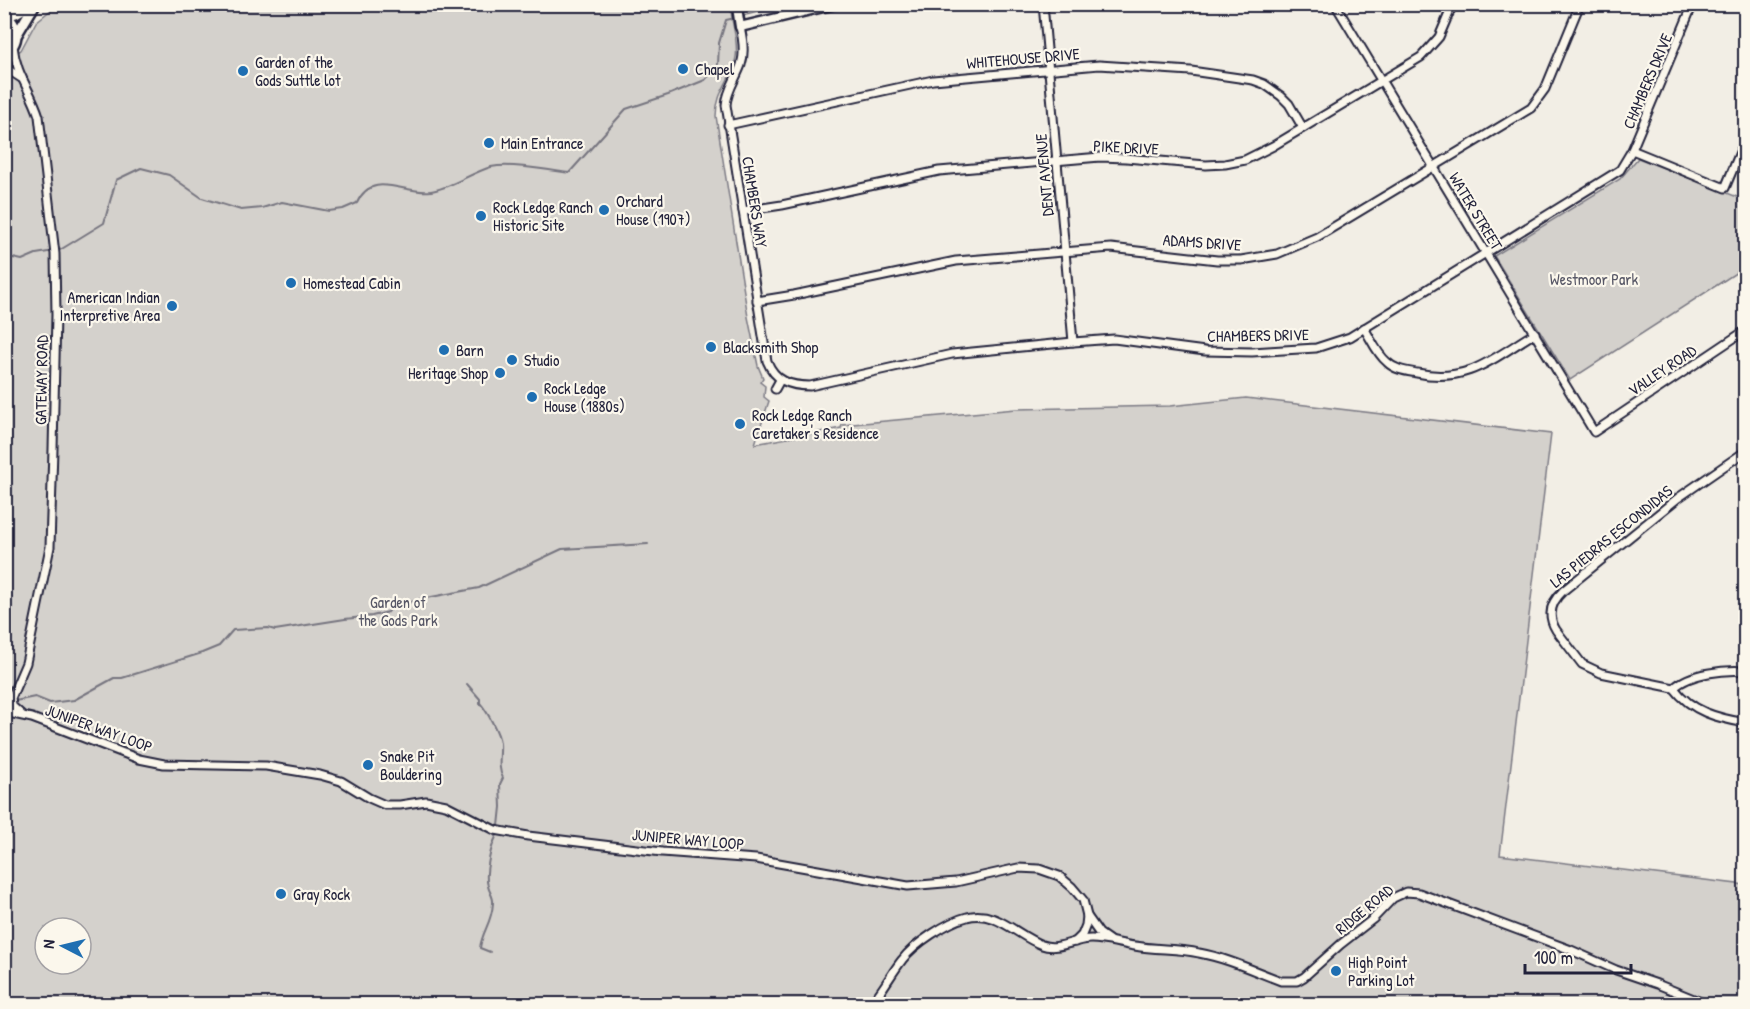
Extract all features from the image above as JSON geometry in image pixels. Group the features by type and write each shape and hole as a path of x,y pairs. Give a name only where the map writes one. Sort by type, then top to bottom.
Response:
{"main road":[{"path":"5,15 16,13 33,4"},
{"path":"4,54 13,46 33,4"},
{"path":"5,15 12,20 17,34"}],"street":[{"path":"748,4 737,7 740,27 836,4"},
{"name":"DENT AVENUE","path":"1043,4 1073,342"},
{"name":"WATER STREET","path":"1335,4 1594,432"},
{"name":"PIKE DRIVE","path":"743,211 782,205 928,172 1113,157 1192,165 1226,164 1256,155 1430,50 1439,37 1453,4"},
{"name":"ADAMS DRIVE","path":"757,301 857,282 944,262 1123,249 1217,260 1265,257 1290,250 1317,237 1536,104 1545,89 1580,4"},
{"name":"CHAMBERS DRIVE","path":"780,380 792,385 810,386 952,354 1114,339 1206,351 1252,352 1316,348 1343,339 1614,175 1632,150 1693,4"},
{"name":"CHAMBERS WAY","path":"740,27 743,56 726,98 728,125 767,361 780,380"},
{"name":"GATEWAY ROAD","path":"4,694 15,686 28,653 50,547 56,315 54,250 39,116 21,78 13,46"},
{"name":"WHITEHOUSE DRIVE","path":"728,125 933,80 1099,65 1191,71 1253,80 1264,84 1281,96 1289,104 1303,128"},
{"name":"GATEWAY ROAD","path":"4,67 21,78"},
{"path":"1632,150 1725,188 1746,138"},
{"path":"1364,328 1389,364 1405,371 1438,376 1472,371 1535,333"},
{"name":"VALLEY ROAD","path":"1594,432 1746,330"},
{"path":"775,389 780,380"},
{"name":"LAS PIEDRAS ESCONDIDAS","path":"1674,688 1601,673 1588,668 1582,664 1552,624 1551,607 1563,591 1678,498 1746,451"},
{"path":"1746,671 1715,672 1686,680 1674,688 1682,699 1702,712 1746,723"},
{"path":"15,686 10,702 23,716"},
{"name":"JUNIPER WAY LOOP","path":"4,712 23,716 139,759 164,764 266,766 320,775 341,781 385,805 426,801 446,805 495,830 528,836 662,852 756,859 908,886 956,882 1018,868 1039,869 1059,876 1072,887 1083,900 1087,916"},
{"name":"RIDGE ROAD","path":"1075,942 1090,939 1109,940 1133,946 1201,953 1281,981 1290,982 1304,977 1373,919 1394,898 1410,892 1419,893 1571,950 1706,1005"},
{"path":"871,1005 911,951 949,924 968,916 985,916 1002,922 1043,946 1058,947 1075,942 1082,935 1087,916"},
{"path":"1087,916 1099,933 1109,940"}],"green space":[{"name":"Garden of the Gods Park","path":"57,5 731,5 736,57 732,72 719,99 716,116 748,317 758,366 763,378 760,382 765,386 764,397 769,401 755,444 841,428 842,425 1016,409 1170,406 1246,398 1551,434 1500,855 1745,885 1745,1004 5,1004 5,60 21,50 36,22"},
{"name":"Westmoor Park","path":"1638,158 1745,200 1745,267 1570,380 1494,256 1620,179"}],"waterway":[{"path":"740,16 793,4"},
{"path":"4,256 22,260 36,254 60,250 104,223 116,180 141,168 169,175 202,198 241,210 262,208 282,202 329,211 343,209 357,203 363,193 371,187 380,185 431,191 484,169 499,166 530,167 569,173 626,109 705,80 718,65 719,43 726,20 735,18"},
{"path":"15,701 35,697 50,703 74,700 114,678 122,678 219,646 233,630 268,628 275,630 372,616 388,612 393,607 426,598 479,588 562,549 648,544"},
{"path":"467,684 480,699 499,739 503,778 500,784 499,826"},
{"path":"490,952 480,948 492,910 493,901 487,875 490,853 497,835"}],"place":[{"name":"Chapel","path":"683,69"},
{"name":"Garden of the Gods Suttle lot","path":"243,71"},
{"name":"Main Entrance","path":"489,143"},
{"name":"Orchard House (1907)","path":"604,210"},
{"name":"Rock Ledge Ranch Historic Site","path":"481,216"},
{"name":"Homestead Cabin","path":"291,283"},
{"name":"American Indian Interpretive Area","path":"172,306"},
{"name":"Blacksmith Shop","path":"711,347"},
{"name":"Barn","path":"444,350"},
{"name":"Studio","path":"512,360"},
{"name":"Heritage Shop","path":"500,373"},
{"name":"Rock Ledge House (1880s)","path":"532,397"},
{"name":"Rock Ledge Ranch Caretaker's Residence","path":"740,424"},
{"name":"Snake Pit Bouldering","path":"368,765"},
{"name":"Gray Rock","path":"281,894"},
{"name":"High Point Parking Lot","path":"1336,971"}]}
